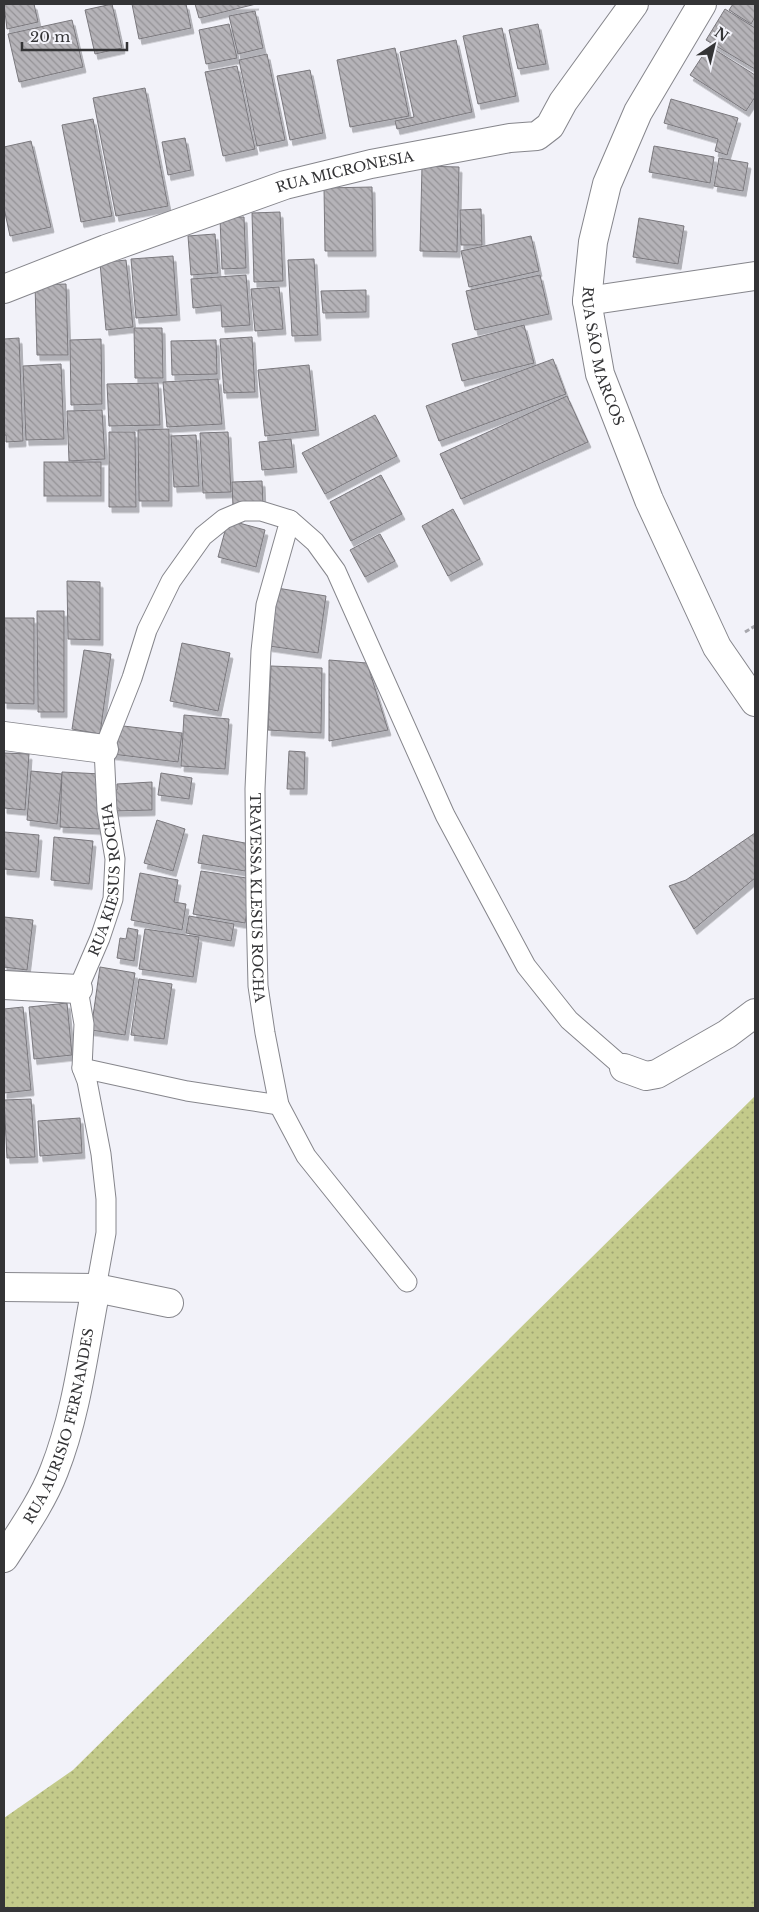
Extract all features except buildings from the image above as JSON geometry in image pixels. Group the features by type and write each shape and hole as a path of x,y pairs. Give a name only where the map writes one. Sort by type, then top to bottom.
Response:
{"street":[{"name":"RUA MICRONESIA","path":"4,289 106,249 285,185 372,164 510,138 537,136 550,126 563,102 634,4"},
{"name":"RUA SÃO MARCOS","path":"702,4 638,112 606,184 593,242 586,301 600,374 649,500 718,647 755,702"},
{"path":"586,301 755,276"},
{"path":"4,736 104,749"},
{"path":"4,985 78,989"},
{"path":"624,1068 646,1076 657,1074 727,1034 755,1013"},
{"path":"4,1288 96,1288 169,1303"},
{"name":"RUA AURISIO FERNANDES","path":"4,1558 31,1515 54,1472 71,1419 96,1288"}],"lane":[{"name":"RUA KIESUS ROCHA","path":"78,989 100,938 112,899 115,859 107,810 104,749 132,678 147,630 171,581 204,536 224,518 243,511 262,512 290,520"},
{"path":"290,520 316,542 336,571 445,815 526,966 569,1020 624,1068"},
{"name":"TRAVESSA KLESUS ROCHA","path":"290,520 266,605 261,650 255,789 258,986 279,1105 306,1156 407,1282"},
{"path":"78,989 84,1024 82,1068 87,1081 101,1154 106,1200 106,1233 96,1288"},
{"path":"82,1068 187,1091 279,1105"}],"green space":[{"path":"755,1096 755,1908 4,1908 4,1818 73,1770"}]}
